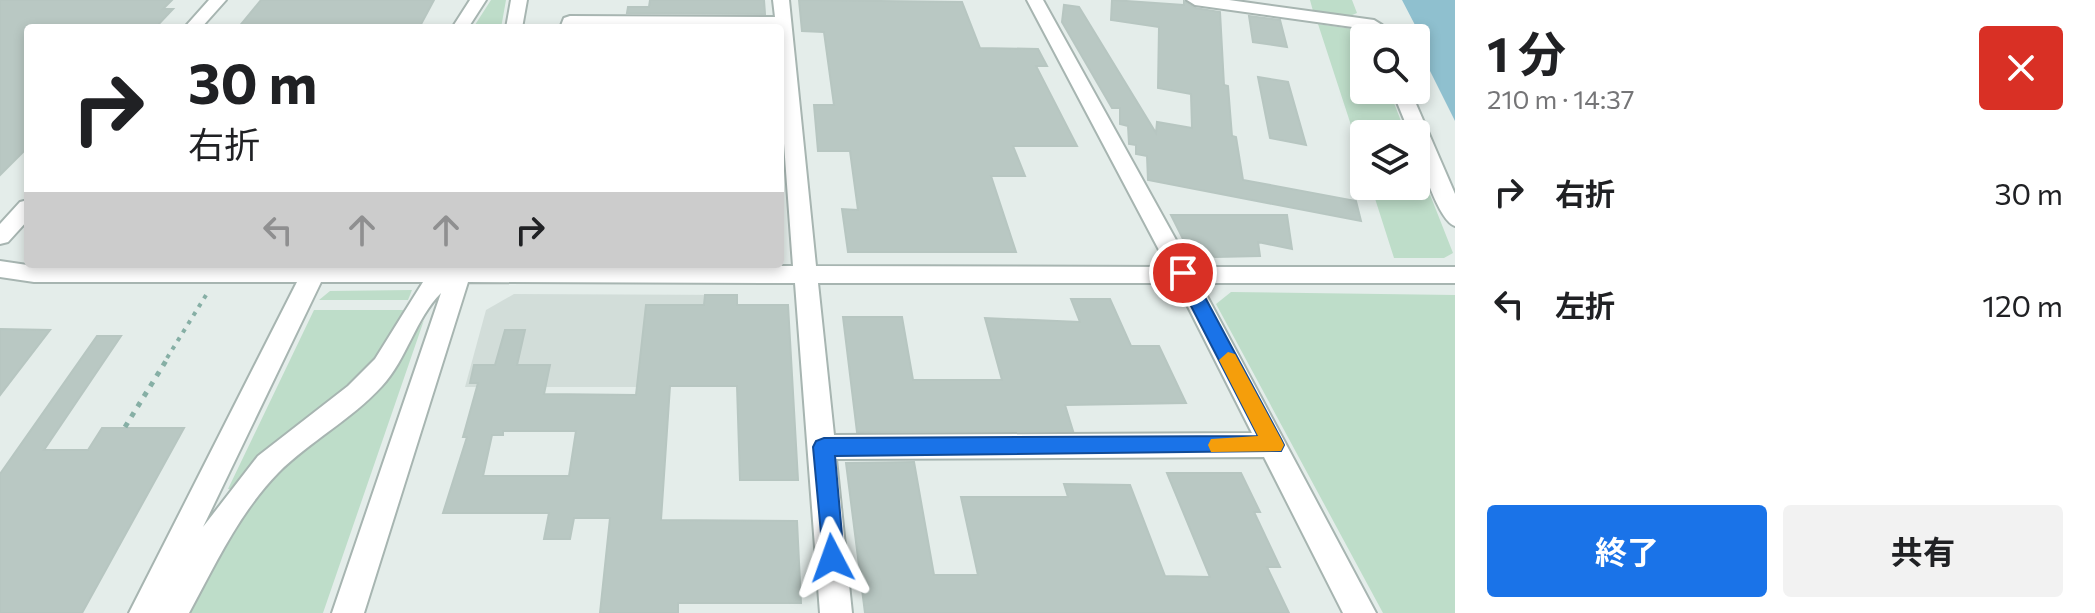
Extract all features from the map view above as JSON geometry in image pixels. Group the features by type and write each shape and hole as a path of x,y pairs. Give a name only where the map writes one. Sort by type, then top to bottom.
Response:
{"street":[{"path":"196,24 218,0"},
{"path":"463,24 478,0"},
{"path":"515,24 519,0"},
{"path":"1035,0 1183,273 1360,613"},
{"path":"1195,0 1350,27"},
{"path":"1367,9 1373,24"},
{"path":"569,24 570,21 603,22 782,11"},
{"path":"784,34 805,276 824,447 836,613"},
{"path":"1407,104 1455,219"},
{"path":"0,237 24,211"},
{"path":"0,269 34,274 282,268"},
{"path":"145,613 322,268"},
{"path":"369,268 805,276 1183,273 1455,275"},
{"path":"171,613 222,521 249,485 292,444 353,398 382,369 400,344 427,290 460,270"},
{"path":"348,613 460,270"},
{"path":"824,447 1273,445"}],"path":[{"path":"125,427 209,289"}],"shaded area":[{"path":"514,294 738,295 738,387 465,387 486,310"}],"green space":[{"path":"491,0 506,0 502,24 476,24"},
{"path":"1310,0 1352,0 1357,13 1350,16 1313,11"},
{"path":"1318,24 1350,29 1350,104 1394,104 1401,120 1350,122"},
{"path":"1430,195 1453,253 1444,258 1394,258 1375,200 1430,200"},
{"path":"412,290 408,300 319,300 330,291"},
{"path":"1231,292 1455,295 1455,613 1383,613 1216,304"},
{"path":"314,310 404,310 374,361 353,385 233,489 228,489"},
{"path":"424,320 323,613 185,613 235,523 279,469 391,372"}],"water":[{"path":"1402,0 1455,0 1455,121 1430,71 1430,24 1414,24"}],"building":[{"path":"0,0 172,0 163,9 173,9 159,24 24,24 24,151 0,175"},
{"path":"261,0 434,0 421,24 241,24"},
{"path":"650,0 764,0 765,14 627,13 628,7 649,7"},
{"path":"799,0 962,2 980,48 1038,49 1047,66 1036,66 1077,146 1013,146 1025,176 991,176 1016,252 848,252 842,209 858,210 850,151 818,151 814,105 834,105 824,32 802,31"},
{"path":"1112,0 1184,5 1184,1 1195,8 1220,12 1224,85 1228,86 1232,136 1236,137 1243,180 1356,201 1361,221 1148,180 1147,156 1136,154 1136,145 1129,144 1128,126 1120,124 1120,108 1112,108 1062,22 1064,5 1079,7 1156,133 1157,122 1192,128 1191,94 1158,88 1159,27 1111,20"},
{"path":"1249,16 1280,20 1287,47 1253,42"},
{"path":"1258,77 1288,82 1306,145 1270,138"},
{"path":"1171,215 1287,215 1292,249 1258,242 1260,256 1215,257 1203,250 1200,242 1185,243"},
{"path":"705,295 737,295 737,305 788,305 798,480 740,480 737,386 670,386 661,520 797,521 801,603 678,603 678,613 600,613 610,518 574,518 570,539 544,539 549,513 443,513 467,437 463,437 478,383 470,383 474,365 495,365 505,330 525,330 517,365 550,365 544,394 636,395 646,305 704,305","holes":["503,431 576,431 569,476 483,476 492,435 503,435"]},
{"path":"1071,299 1110,299 1131,346 1159,346 1186,403 1065,405 1073,431 857,432 843,317 902,317 913,380 1002,380 985,318 1080,322"},
{"path":"0,329 50,330 0,395"},
{"path":"97,336 121,336 44,450 88,450 102,428 184,428 82,613 0,613 0,474"},
{"path":"914,462 934,575 978,575 961,497 1068,497 1064,484 1130,485 1165,576 1210,577 1167,473 1241,473 1260,512 1254,512 1280,567 1267,567 1289,613 865,613 846,463"}],"slow traffic":[{"path":"1219,445 1273,445 1228,360"}],"route":[{"path":"832,558 824,447 1273,445 1183,273"}]}
